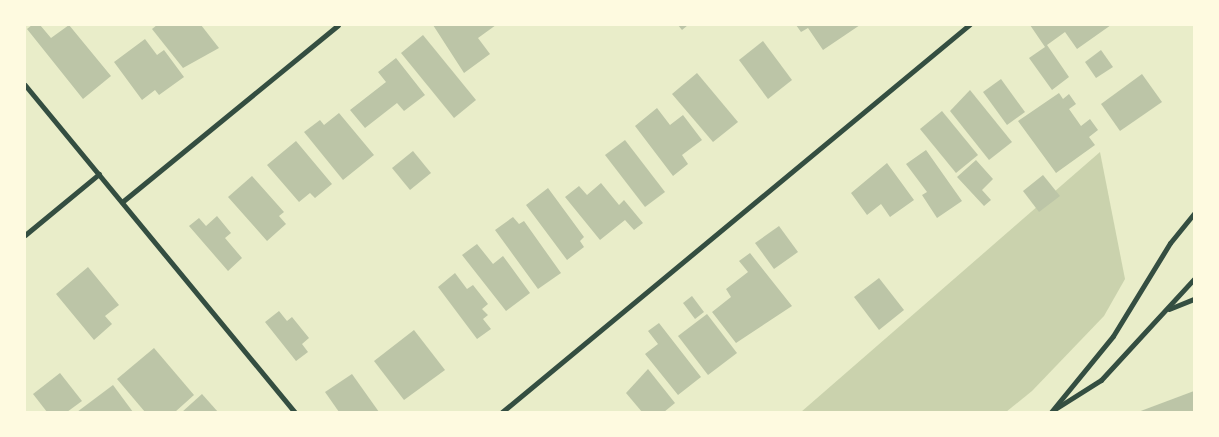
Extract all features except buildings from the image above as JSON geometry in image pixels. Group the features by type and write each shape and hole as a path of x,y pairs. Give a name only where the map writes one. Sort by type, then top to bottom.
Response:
{"street":[{"path":"122,202 338,25"},
{"path":"502,412 969,25"},
{"path":"25,85 295,412"},
{"path":"25,234 99,174"},
{"path":"1194,213 1170,243 1113,336 1051,412 1101,380 1194,279"},
{"path":"1167,310 1194,299"}],"green space":[{"path":"1100,152 1125,279 1104,316 1032,391 1006,412 801,412"}]}
